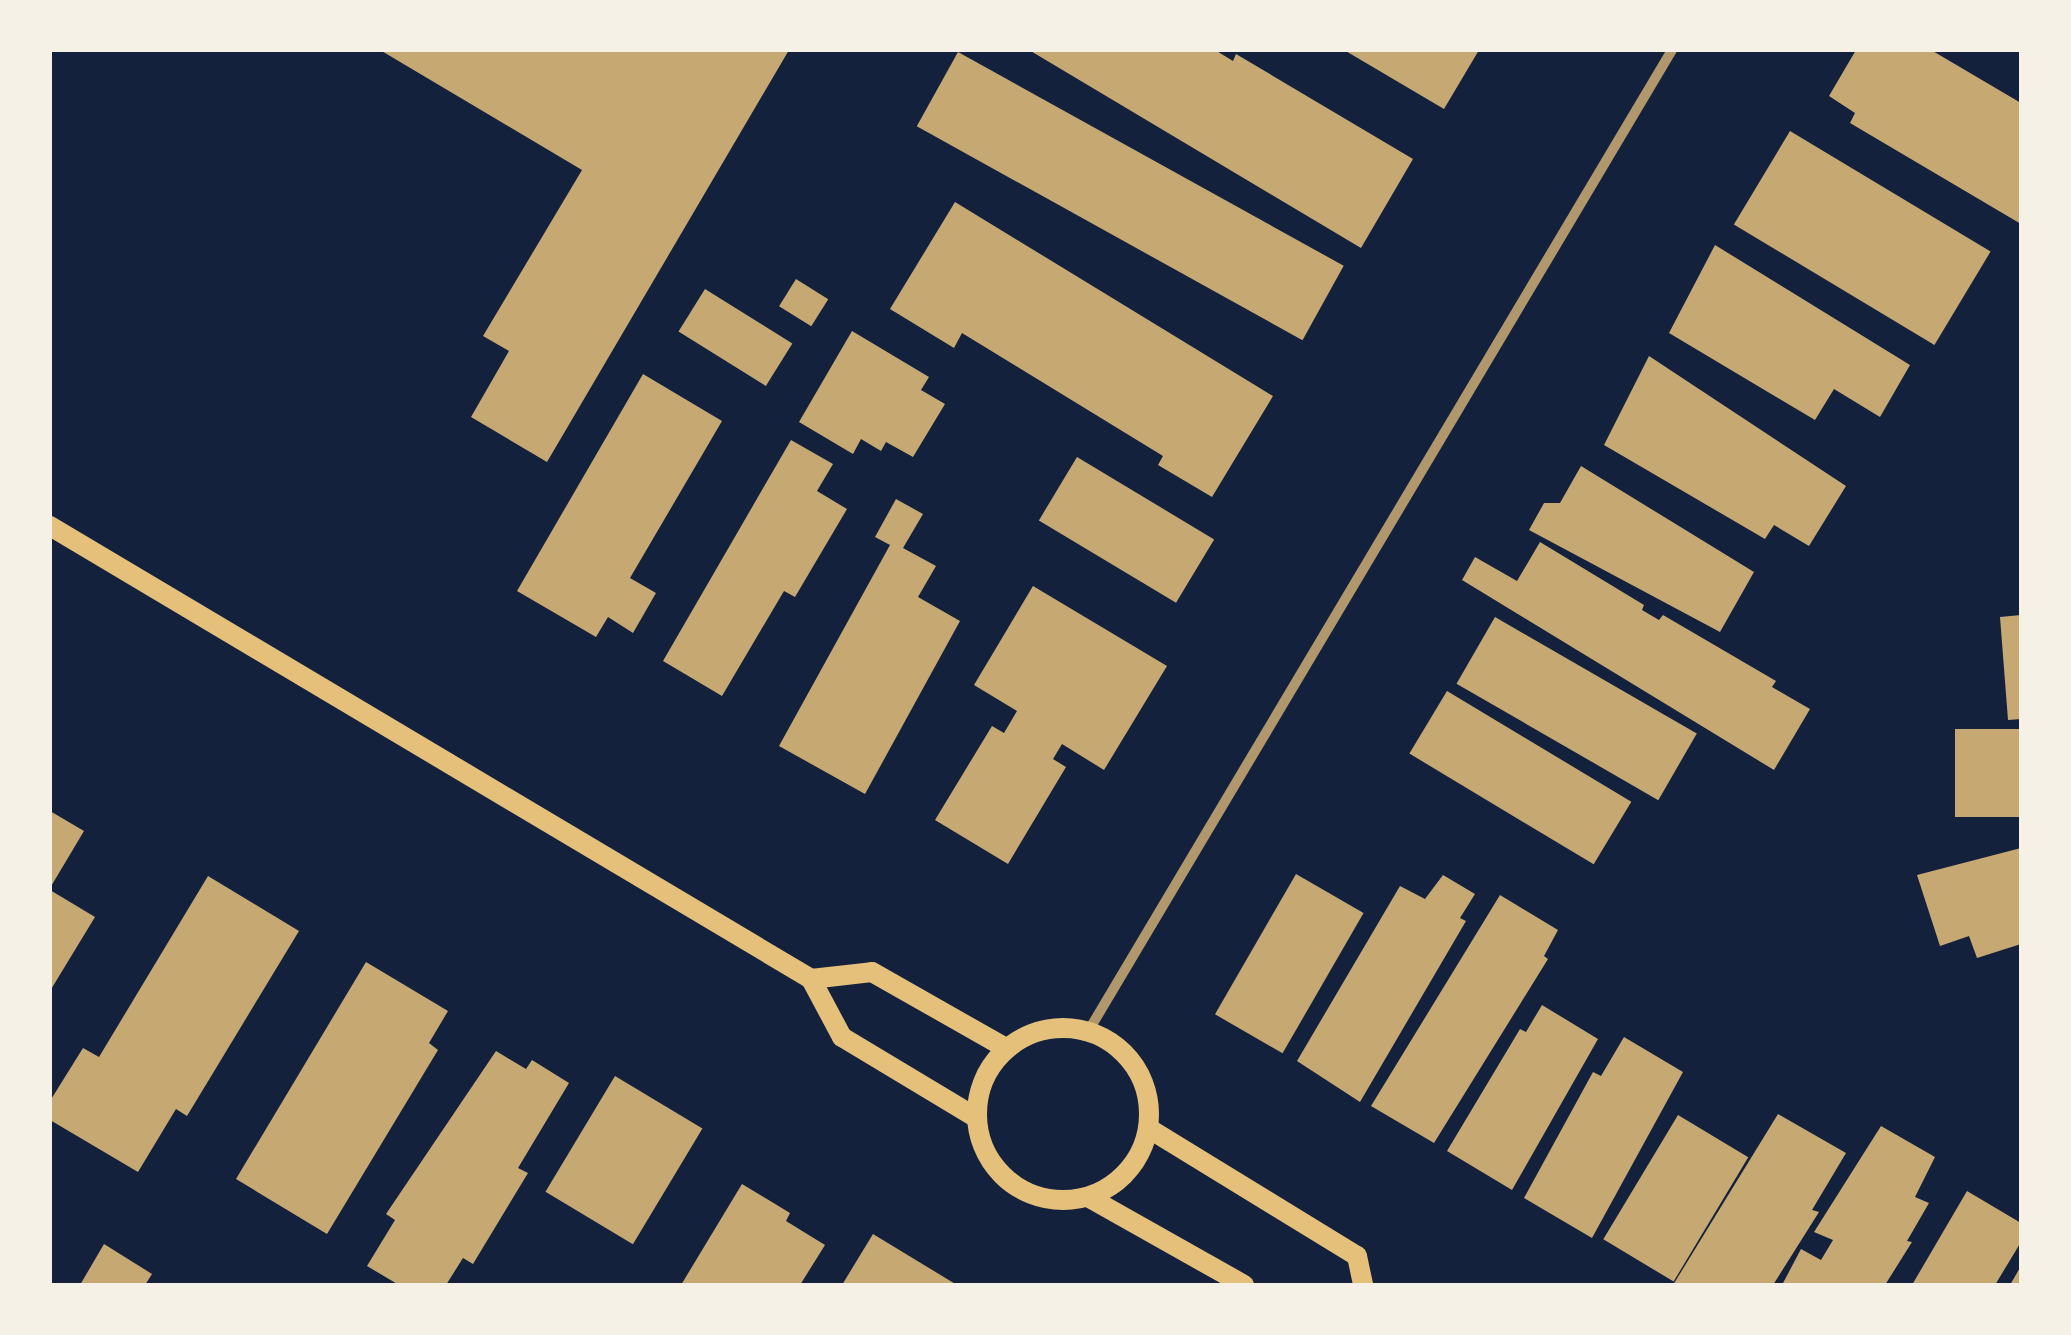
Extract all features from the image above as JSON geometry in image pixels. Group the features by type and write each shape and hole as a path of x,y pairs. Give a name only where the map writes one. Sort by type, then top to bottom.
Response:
{"main road":[{"path":"50,526 811,979 842,1037 976,1116"},
{"path":"811,979 872,972 1006,1048"},
{"path":"1088,1198 1128,1171 1148,1128 1148,1103 1130,1058 1089,1030 1046,1029 1006,1048 989,1068 976,1116 993,1166 1012,1185 1049,1199 1088,1198 1244,1285"},
{"path":"1148,1128 1357,1256 1363,1285"}],"street":[{"path":"1089,1030 1672,50"}],"building":[{"path":"380,50 789,50 547,462 471,417 509,351 483,336 582,170"},
{"path":"1029,50 1215,50 1233,61 1236,54 1413,159 1361,248"},
{"path":"1344,50 1479,50 1444,109"},
{"path":"1856,50 1931,50 2021,103 2021,224 1850,123 1855,113 1829,96"},
{"path":"958,52 1344,266 1302,340 917,126"},
{"path":"1790,131 1991,252 1934,345 1734,224"},
{"path":"955,202 1273,396 1212,497 1158,465 1163,456 962,333 954,348 890,309"},
{"path":"1715,245 1910,365 1880,417 1834,389 1815,420 1669,333"},
{"path":"796,279 828,299 811,326 779,306"},
{"path":"705,289 792,344 766,386 679,331"},
{"path":"852,331 929,377 921,390 945,404 913,457 886,442 881,451 861,439 853,454 799,422"},
{"path":"1649,356 1846,486 1809,546 1774,525 1765,539 1604,445"},
{"path":"643,374 722,421 630,578 656,593 633,633 608,617 596,637 517,591"},
{"path":"791,440 833,464 817,491 847,509 795,597 784,591 722,696 663,661"},
{"path":"1077,457 1214,539 1176,603 1039,520"},
{"path":"1581,466 1754,572 1720,632 1529,530 1544,503 1560,503"},
{"path":"896,499 923,514 903,548 936,566 918,597 960,621 865,794 779,746 890,545 875,537"},
{"path":"1540,542 1644,605 1642,610 1659,620 1663,615 1776,681 1772,687 1810,709 1774,770 1462,580 1475,557 1517,581"},
{"path":"1033,586 1167,666 1104,770 1062,744 1053,759 1066,767 1008,864 935,820 992,726 1004,733 1017,711 974,685"},
{"path":"2021,615 2021,719 2008,720 2000,617"},
{"path":"1495,617 1697,733 1658,800 1456,684"},
{"path":"1447,691 1631,802 1594,864 1409,754"},
{"path":"1955,729 2021,729 2021,817 1955,817"},
{"path":"50,811 84,831 50,888"},
{"path":"2021,848 2021,944 1977,958 1969,936 1940,946 1917,875"},
{"path":"1296,874 1364,913 1283,1053 1215,1014"},
{"path":"1443,875 1475,894 1460,918 1466,921 1360,1102 1297,1061 1400,886 1425,899"},
{"path":"208,876 299,931 187,1116 176,1109 138,1172 50,1120 50,1101 83,1048 99,1057"},
{"path":"50,890 95,917 50,991"},
{"path":"1500,895 1558,930 1544,956 1548,959 1434,1143 1371,1106"},
{"path":"366,962 448,1011 429,1043 438,1050 327,1234 236,1179"},
{"path":"1542,1005 1598,1039 1512,1190 1447,1151 1520,1029 1526,1032"},
{"path":"1624,1037 1683,1072 1592,1238 1524,1198 1593,1072 1601,1076"},
{"path":"496,1051 526,1069 532,1060 569,1083 518,1168 528,1173 473,1264 463,1258 446,1285 399,1285 367,1266 395,1220 386,1214"},
{"path":"615,1076 702,1129 633,1244 545,1192"},
{"path":"1778,1114 1846,1153 1812,1210 1819,1212 1773,1285 1673,1285"},
{"path":"1678,1115 1748,1157 1674,1282 1603,1239"},
{"path":"1881,1126 1935,1157 1915,1197 1929,1203 1907,1241 1912,1242 1885,1285 1782,1285 1801,1249 1821,1260 1833,1240 1814,1232"},
{"path":"742,1184 790,1213 786,1221 825,1245 800,1285 681,1285"},
{"path":"1967,1191 2021,1223 2021,1242 1995,1285 1912,1285"},
{"path":"873,1234 957,1285 842,1285"},
{"path":"104,1244 152,1274 145,1285 80,1285"},
{"path":"2021,1266 2021,1285 2010,1285"}]}
